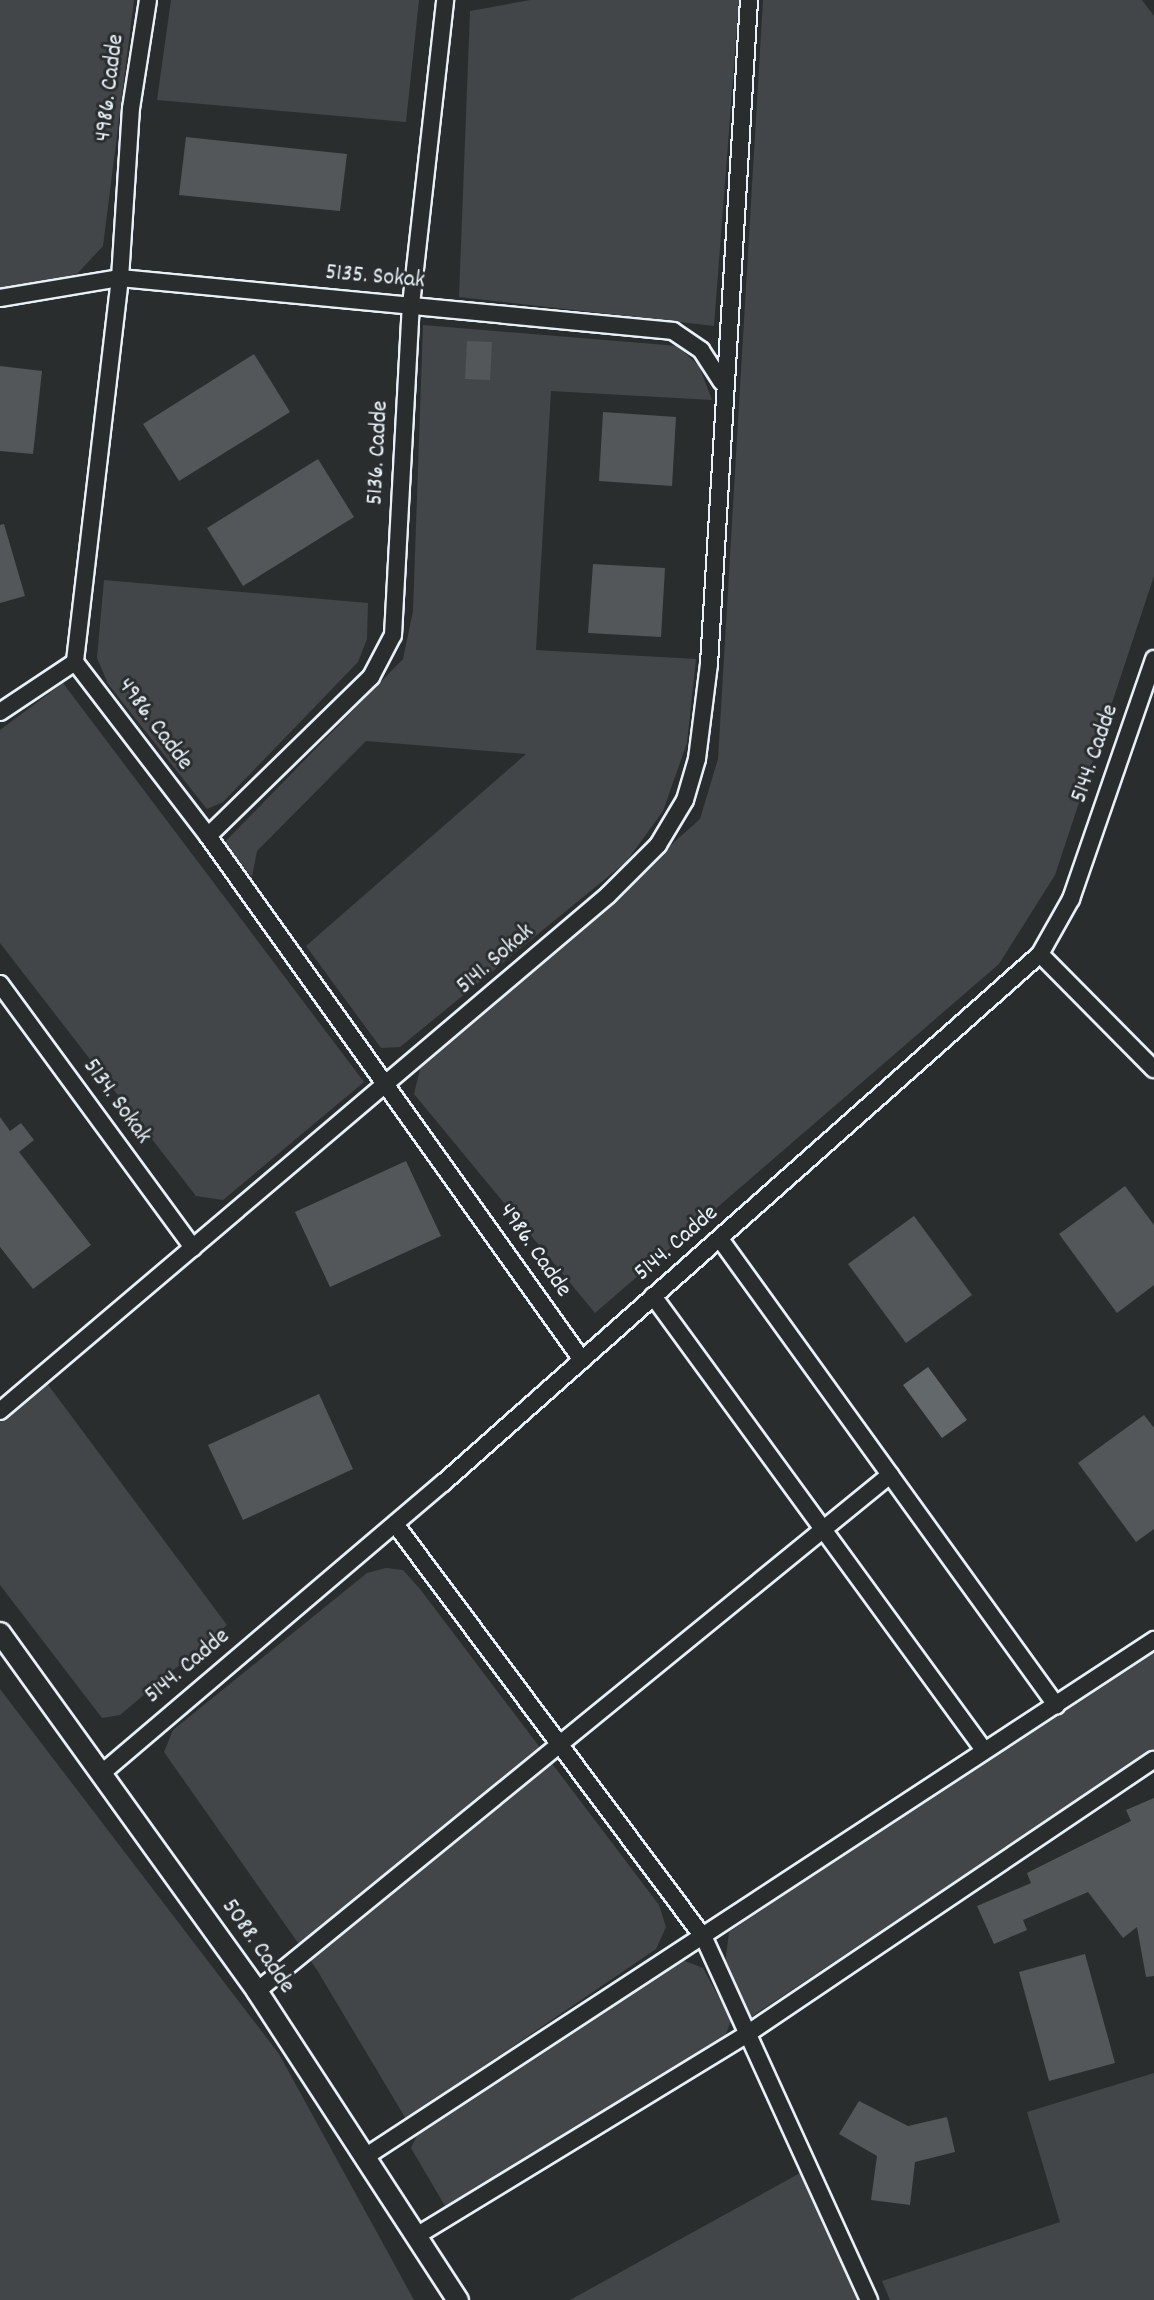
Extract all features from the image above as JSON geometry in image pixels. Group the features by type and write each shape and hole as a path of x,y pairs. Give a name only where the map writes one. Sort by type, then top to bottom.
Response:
{"street":[{"name":"4986. Cadde","path":"148,0 131,108 120,278 75,662 208,836 582,1360"},
{"name":"5136. Cadde","path":"208,836 386,655 393,635 411,305 445,0"},
{"path":"722,383 749,0"},
{"name":"5135. Sokak","path":"0,298 120,278 673,331 701,350 722,383"},
{"name":"5141. Sokak","path":"0,1411 608,895 658,845 685,800 697,759 709,664 722,383"},
{"name":"5144. Cadde","path":"102,1773 395,1524 1040,954 1071,899 1154,659"},
{"path":"0,712 75,662"},
{"path":"1040,954 1154,1069"},
{"name":"5134. Sokak","path":"0,984 193,1248"},
{"path":"720,1239 1056,1705"},
{"path":"653,1296 984,1750"},
{"path":"257,1991 558,1747 820,1526 890,1475"},
{"path":"395,1524 558,1747 704,1938 750,2032 869,2300"},
{"name":"5088. Cadde","path":"0,1633 257,1991 368,2155 458,2300"},
{"path":"368,2155 704,1938 1154,1640"},
{"path":"418,2235 750,2032 1154,1760"}],"shaded area":[{"path":"0,0 134,0 103,246 77,274 0,293"},
{"path":"171,0 419,0 406,122 157,100"},
{"path":"530,0 739,0 714,326 459,297 470,11"},
{"path":"763,0 1142,0 1154,16 1154,576 1055,875 999,964 595,1313 414,1094 420,1069 700,819 718,759"},
{"path":"423,325 678,346 699,366 712,400 551,391 536,650 696,659 687,743 663,811 626,862 400,1047 381,1048 306,946 526,754 366,741 257,851 252,877 224,843 403,659 413,611"},
{"path":"104,580 368,603 367,639 358,662 223,802 207,809 108,684 97,658"},
{"path":"63,683 364,1082 223,1200 196,1196 0,943 0,730"},
{"path":"928,1367 967,1420 942,1438 903,1385"},
{"path":"46,1382 227,1625 120,1715 102,1718 0,1585 0,1420"},
{"path":"386,1568 403,1570 420,1589 659,1905 666,1927 656,1949 406,2119 317,1970 164,1752 173,1730 367,1573"},
{"path":"1154,1647 1154,1749 751,2017 725,1964 729,1932"},
{"path":"0,1689 279,2054 414,2300 0,2300"},
{"path":"680,1959 703,1968 731,2020 725,2037 448,2211 411,2148 418,2133"},
{"path":"1154,2073 1154,2300 890,2300 882,2281 1060,2222 1027,2112"},
{"path":"802,2172 865,2300 570,2300"}],"building":[{"path":"186,137 347,154 340,211 179,195"},
{"path":"467,341 492,342 490,380 465,379"},
{"path":"254,354 290,412 179,481 143,424"},
{"path":"0,366 42,371 33,454 0,451"},
{"path":"603,412 676,417 672,486 599,481"},
{"path":"318,459 354,517 243,586 207,528"},
{"path":"4,524 25,596 0,603 0,525"},
{"path":"593,564 665,568 661,637 588,633"},
{"path":"0,1117 10,1131 21,1123 34,1140 19,1152 91,1245 33,1289 0,1247"},
{"path":"406,1161 441,1236 330,1287 295,1212"},
{"path":"1125,1186 1154,1225 1154,1285 1117,1313 1059,1234"},
{"path":"914,1216 972,1295 906,1343 848,1264"},
{"path":"319,1394 353,1469 243,1520 208,1445"},
{"path":"1144,1415 1154,1428 1154,1529 1136,1542 1078,1463"},
{"path":"1154,1798 1154,1976 1146,1977 1137,1927 1123,1938 1088,1892 1023,1920 1027,1930 994,1944 977,1906 1031,1883 1027,1873 1131,1821 1126,1810"},
{"path":"1085,1954 1115,2063 1049,2081 1019,1972"},
{"path":"859,2101 908,2126 947,2117 955,2152 915,2162 910,2205 871,2200 877,2156 839,2134"}]}
